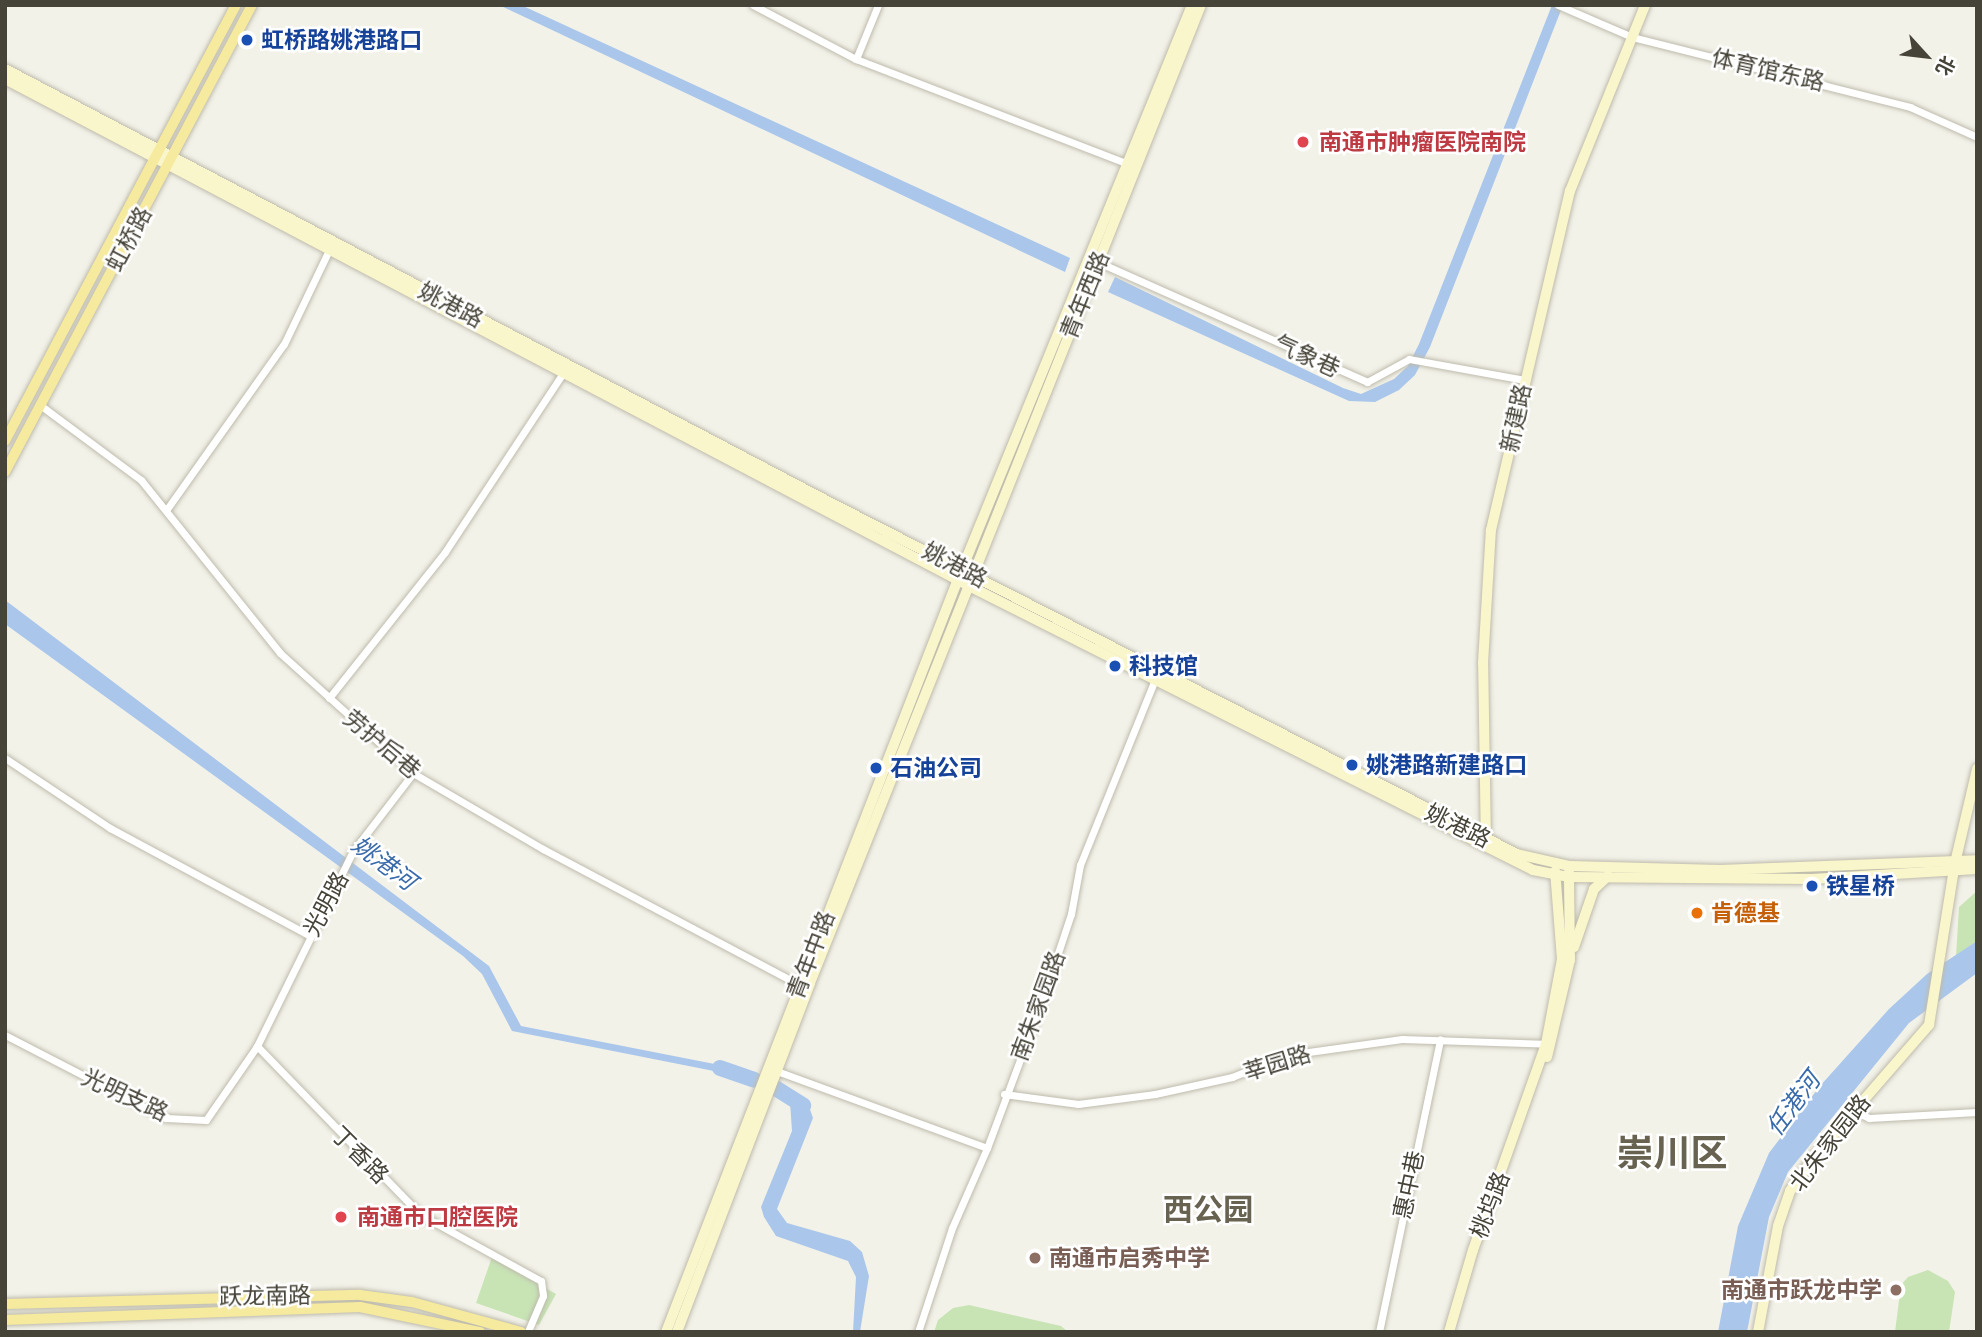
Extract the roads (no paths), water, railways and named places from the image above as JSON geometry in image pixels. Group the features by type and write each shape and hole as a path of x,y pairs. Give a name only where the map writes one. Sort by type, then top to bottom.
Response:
{"main road":[{"name":"虹桥路","path":"5,441 236,5"},
{"name":"虹桥路","path":"5,472 252,5"},
{"name":"青年西路","path":"969,586 1098,262 1192,5"},
{"name":"青年西路","path":"958,579 1201,5"},
{"name":"新建路","path":"1486,845 1486,566 1524,380 1570,191 1645,5"},
{"name":"姚港路","path":"5,69 159,153"},
{"name":"姚港路","path":"5,79 171,159 962,569 1486,845 1569,866 1720,870 1954,868"},
{"name":"姚港路","path":"171,159 329,250 969,586 1486,845 1554,876 1812,879 1954,868"},
{"name":"青年中路","path":"677,1332 800,985 958,579"},
{"name":"青年中路","path":"666,1332 969,586"},
{"path":"1954,868 1977,769"},
{"path":"1954,868 1977,860"},
{"name":"桃坞路","path":"1550,1044 1562,959 1555,864"},
{"name":"桃坞路","path":"1449,1332 1473,1250 1550,1044 1570,960 1569,866"},
{"path":"1954,868 1977,869"},
{"name":"北朱家园路","path":"1758,1332 1782,1210 1803,1171 1923,1033 1933,1015 1938,957 1954,868"},
{"path":"1570,960 1587,904 1608,876"},
{"name":"跃龙南路","path":"5,1304 360,1296 412,1302 521,1332"},
{"name":"跃龙南路","path":"5,1320 360,1307 480,1332"}],"street":[{"path":"753,5 856,59 1133,166"},
{"path":"856,59 878,5"},
{"name":"体育馆东路","path":"1561,6 1633,37 1910,107 1977,137"},
{"path":"167,509 284,344 329,250"},
{"name":"气象巷","path":"1098,262 1367,382 1409,359 1524,380"},
{"path":"329,698 445,552 563,373"},
{"name":"劳护后巷","path":"40,405 141,480 167,509 280,653 413,773 679,923 800,985"},
{"name":"南朱家园路","path":"918,1332 952,1228 987,1149 1004,1094 1067,926 1080,865 1155,679"},
{"path":"5,758 110,828 309,935"},
{"name":"光明路","path":"257,1046 309,935 353,851 413,773"},
{"name":"光明支路","path":"5,1035 166,1118 187,1121 206,1120 215,1111 257,1046"},
{"name":"莘园路","path":"1004,1094 1079,1104 1232,1077 1287,1055 1402,1039 1550,1044"},
{"name":"惠中巷","path":"1379,1332 1440,1039"},
{"name":"丁香路","path":"257,1046 421,1215 541,1281 543,1296 528,1332"},
{"path":"772,1069 987,1149"},
{"path":"1854,1111 1869,1118 1977,1112"}],"water":[{"path":"499,5 521,5 1070,258 1065,272"},
{"path":"1552,5 1563,5 1430,347 1415,375 1399,390 1375,402 1349,401 1108,292 1115,277 1343,388 1361,394 1394,379 1408,366 1419,344"},
{"path":"5,600 489,966 521,1026 740,1069 739,1076 512,1031 482,974 463,956 5,624"},
{"path":"1977,941 1977,973 1909,1023 1788,1172 1769,1217 1747,1332 1718,1332 1738,1226 1769,1153 1820,1086 1889,1009 1927,974"},
{"path":"789,1088 807,1101 813,1118 777,1209 787,1223 850,1241 862,1252 869,1276 860,1332 853,1332 856,1277 848,1261 776,1236 761,1207 792,1131"}],"waterway":[{"name":"姚港河","path":"720,1068 754,1080"},
{"name":"姚港河","path":"777,1089 803,1105"}],"place":[{"name":"虹桥路姚港路口","path":"247,40"},
{"name":"南通市肿瘤医院南院","path":"1303,142"},
{"name":"科技馆","path":"1115,666"},
{"name":"姚港路新建路口","path":"1352,765"},
{"name":"石油公司","path":"876,768"},
{"name":"铁星桥","path":"1812,886"},
{"name":"肯德基","path":"1697,913"},
{"name":"南通市口腔医院","path":"341,1217"},
{"name":"南通市启秀中学","path":"1035,1258"},
{"name":"南通市跃龙中学","path":"1896,1290"}],"district":[{"name":"崇川区","path":"1672,1154"},
{"name":"西公园","path":"1208,1210"}],"water label":[{"name":"任港河","path":"1793,1104"}]}
